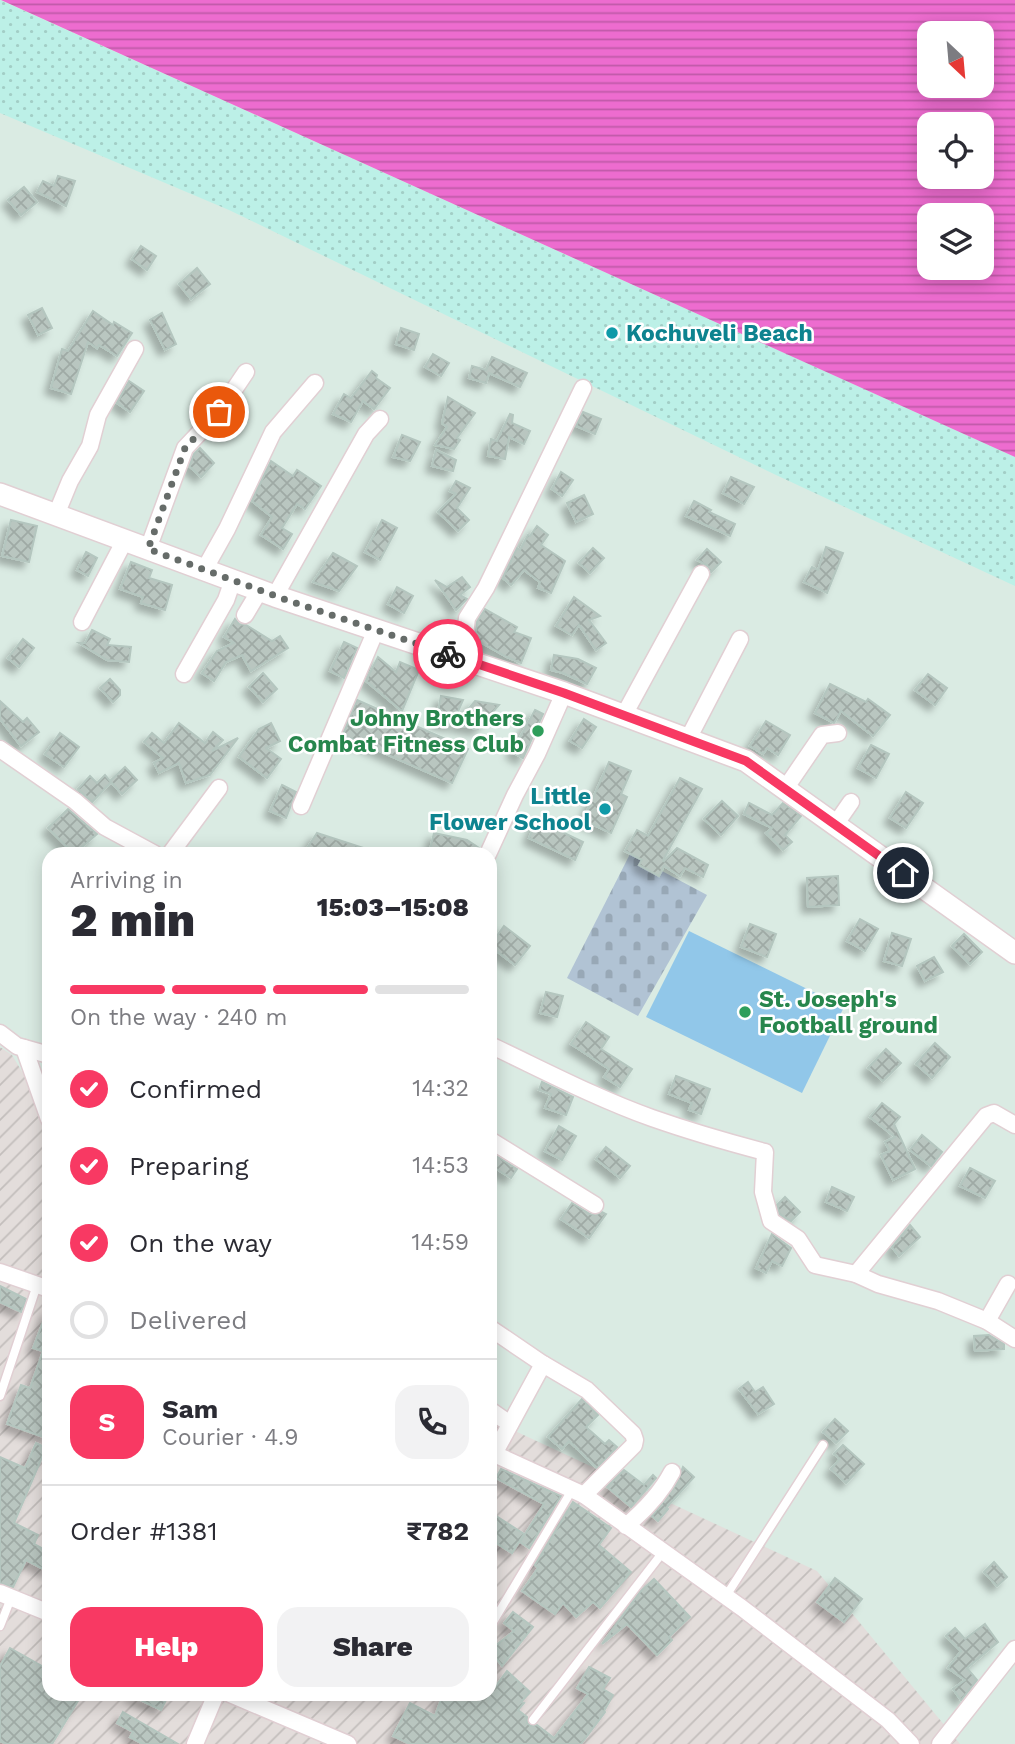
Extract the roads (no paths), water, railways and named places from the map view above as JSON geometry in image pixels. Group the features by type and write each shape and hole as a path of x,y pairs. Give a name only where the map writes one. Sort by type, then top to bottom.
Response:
{"main road":[{"path":"0,494 267,593 564,693 746,761 1015,953"}],"street":[{"path":"56,515 70,481 90,446 97,415 135,349"},
{"path":"148,549 185,448 219,412 246,372"},
{"path":"204,570 227,529 273,432 315,383"},
{"path":"462,659 467,618 491,578 583,388"},
{"path":"245,615 267,593 366,434 380,419"},
{"path":"82,622 125,540"},
{"path":"624,715 701,574"},
{"path":"184,674 226,600 233,580"},
{"path":"301,806 376,630"},
{"path":"688,739 740,639"},
{"path":"491,847 564,693"},
{"path":"785,789 822,735 838,733"},
{"path":"0,749 75,801 105,827 142,847"},
{"path":"175,847 219,788"},
{"path":"835,825 851,802"},
{"path":"0,1033 17,1046 42,1053"},
{"path":"24,1048 42,1099"},
{"path":"497,1048 651,1118 765,1152 763,1192 771,1221 798,1239 815,1265 856,1273 878,1284 938,1301 987,1321 1015,1339"},
{"path":"856,1273 986,1116 994,1114 1015,1125"},
{"path":"497,1144 595,1205"},
{"path":"0,1272 42,1287"},
{"path":"987,1321 1008,1284"},
{"path":"497,1333 587,1390 633,1434 634,1445 578,1492"},
{"path":"497,1445 543,1364"},
{"path":"497,1415 510,1424"},
{"path":"497,1455 578,1492 726,1597 888,1720 911,1744"},
{"path":"626,1526 642,1513 672,1472"},
{"path":"6,1595 42,1610"},
{"path":"940,1744 1015,1649"},
{"path":"195,1744 213,1701"},
{"path":"247,1701 348,1744"}],"lane":[{"path":"0,1395 42,1290"},
{"path":"726,1597 823,1445"},
{"path":"497,1616 578,1492"},
{"path":"533,1720 663,1552"},
{"path":"0,1626 6,1595"}],"place":[{"name":"Kochuveli Beach","path":"612,333"},
{"name":"Johny Brothers Combat Fitness Club","path":"538,731"},
{"name":"Little Flower School","path":"605,809"},
{"name":"St. Joseph's Football ground","path":"745,1012"}]}
